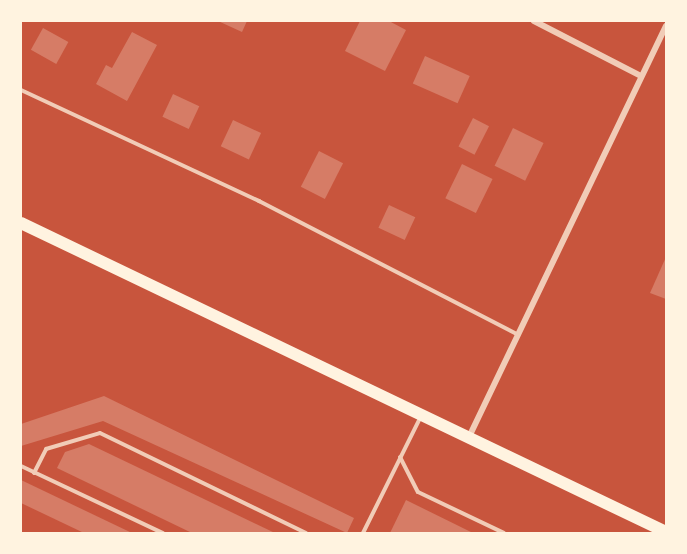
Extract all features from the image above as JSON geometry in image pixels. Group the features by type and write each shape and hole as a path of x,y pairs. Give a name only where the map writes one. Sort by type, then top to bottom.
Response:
{"main road":[{"path":"21,223 666,532"}],"street":[{"path":"534,21 641,76"},
{"path":"469,437 666,26"}],"lane":[{"path":"21,90 259,201 517,334"},
{"path":"363,533 421,414"},
{"path":"34,473 46,449 100,433 306,533"},
{"path":"400,458 418,492 504,533"},
{"path":"21,466 163,533"}],"building":[{"path":"218,21 247,21 242,32"},
{"path":"360,21 389,21 406,30 385,71 345,51"},
{"path":"43,28 68,42 56,64 31,50"},
{"path":"132,32 157,45 127,101 96,84 106,65 112,68"},
{"path":"425,56 470,76 458,103 413,83"},
{"path":"173,94 199,106 189,129 162,117"},
{"path":"473,118 489,126 475,155 458,147"},
{"path":"233,120 261,133 249,159 221,146"},
{"path":"513,128 544,143 525,181 495,166"},
{"path":"319,151 343,163 325,199 301,187"},
{"path":"462,164 493,179 476,213 445,198"},
{"path":"389,205 415,217 405,240 378,228"},
{"path":"666,257 666,299 650,293"},
{"path":"104,396 354,518 347,533 103,421 21,446 21,424"},
{"path":"89,444 275,533 192,533 57,468 65,452"},
{"path":"21,480 132,533 84,533 21,503"},
{"path":"406,500 473,533 390,533"}]}
